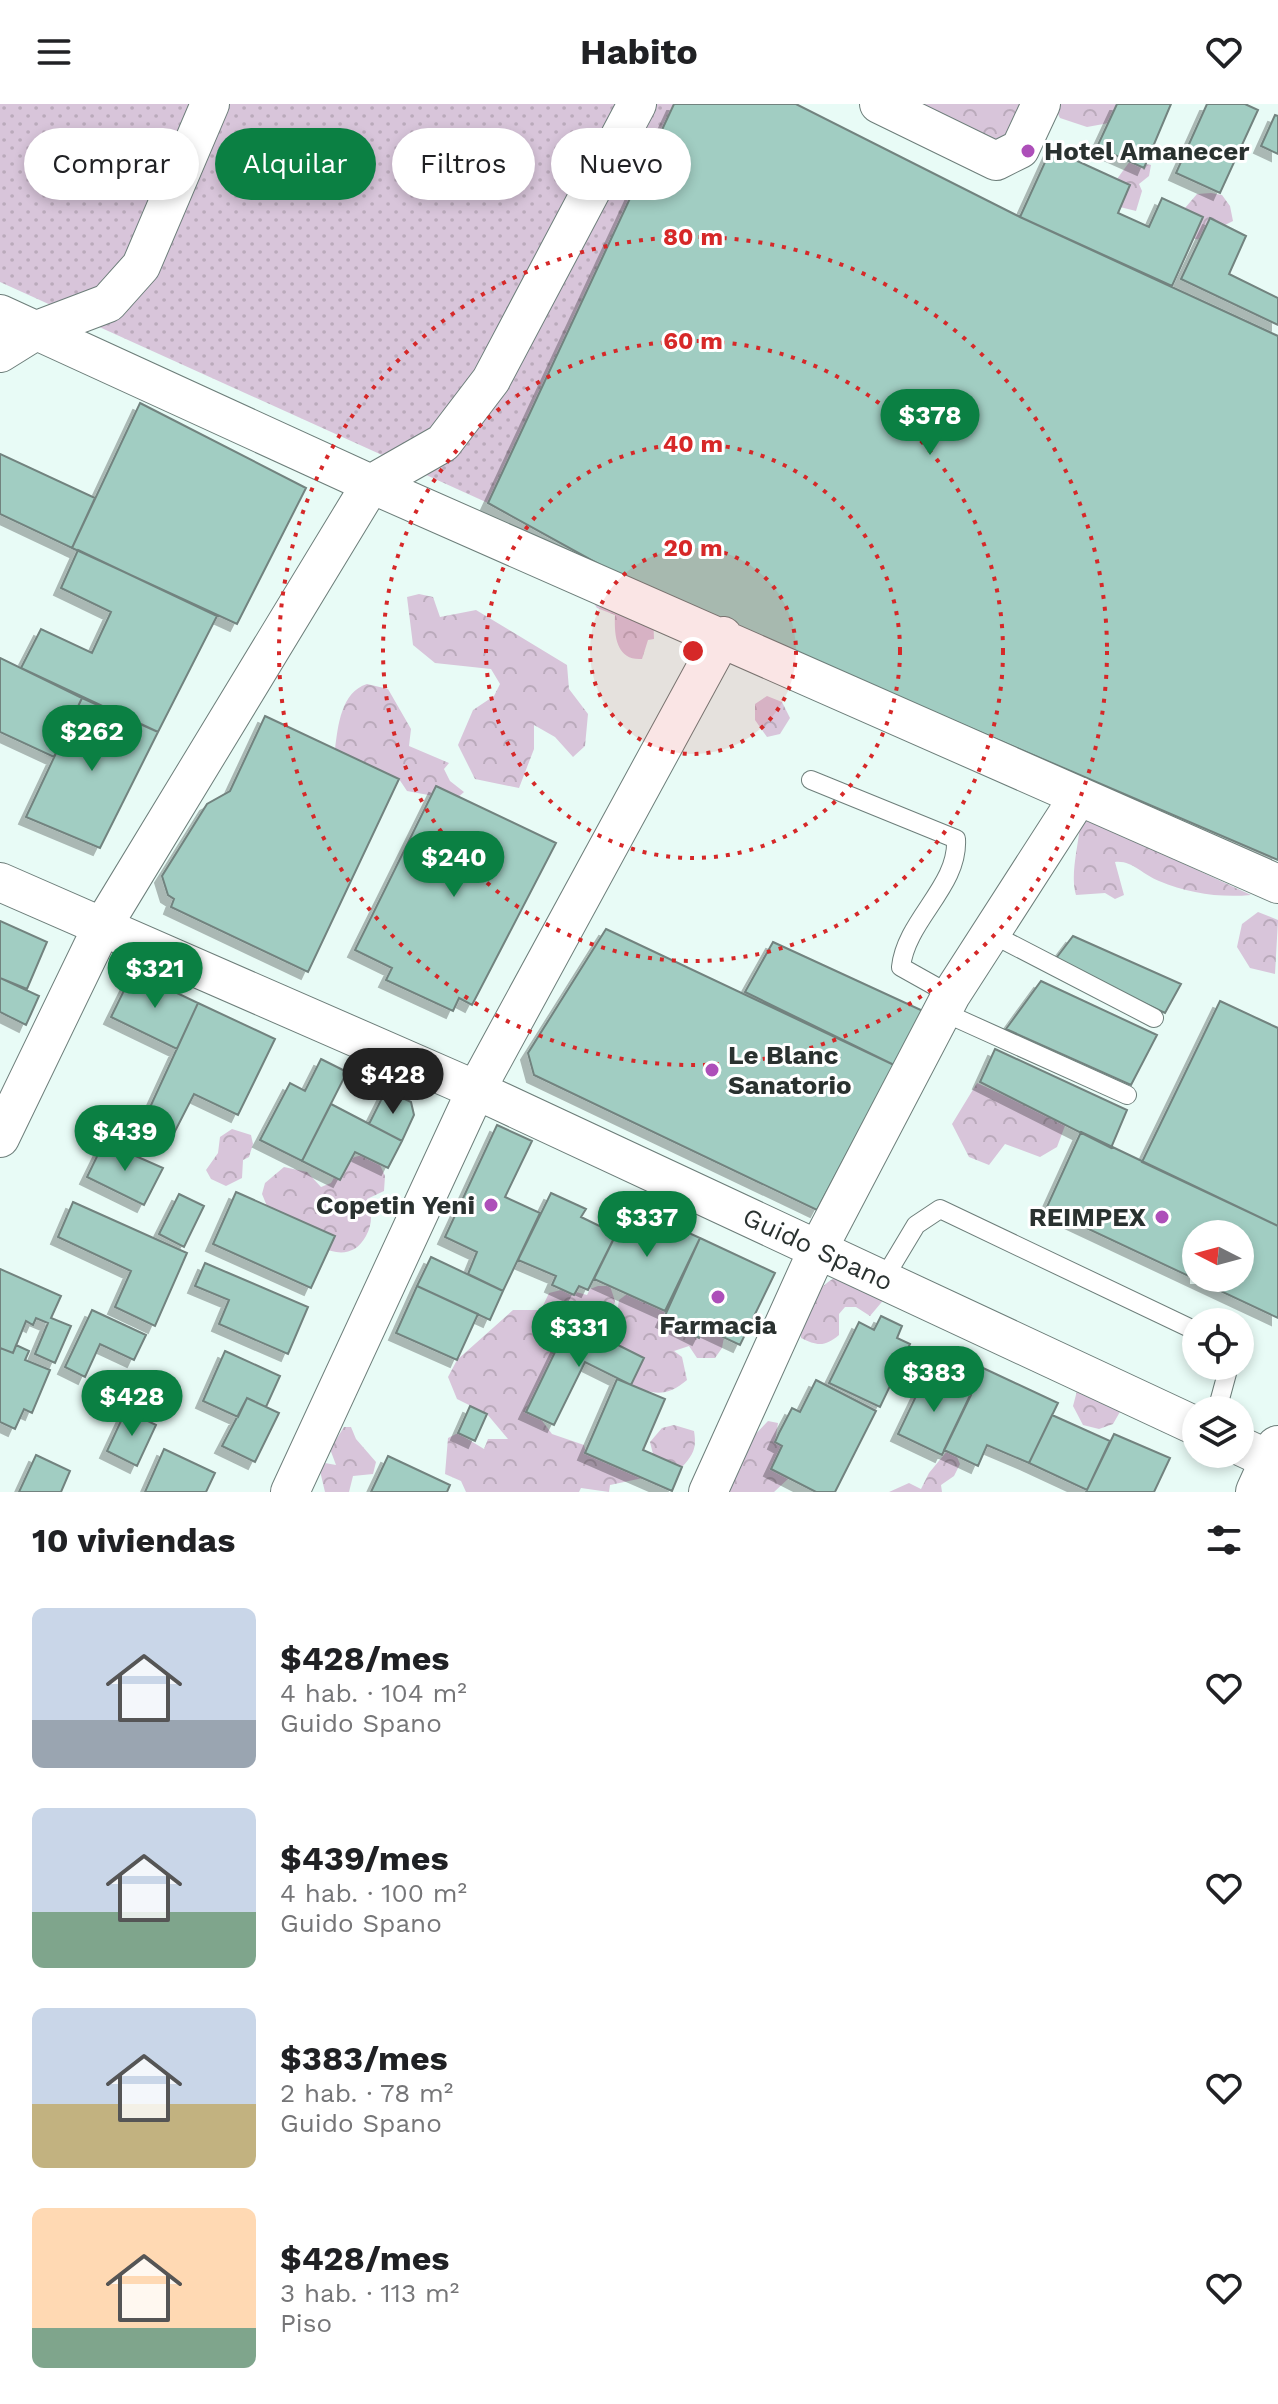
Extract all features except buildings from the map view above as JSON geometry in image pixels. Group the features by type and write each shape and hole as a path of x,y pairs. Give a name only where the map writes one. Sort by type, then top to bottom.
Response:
{"street":[{"path":"0,353 37,330 108,303 141,266 210,104"},
{"path":"0,1138 102,927 371,484 443,443 491,380 637,104"},
{"path":"879,104 996,161 1020,149 1041,104"},
{"path":"0,314 371,484 723,636 1278,884"},
{"path":"290,1492 476,1090 723,636"},
{"path":"708,1492 818,1249 947,1003 1079,796"},
{"name":"Guido Spano","path":"0,882 476,1090 1182,1419"}],"lane":[{"path":"811,780 956,839 957,857 911,936 901,967 947,1003 1127,1095"},
{"path":"990,933 1154,1018"},
{"path":"883,1280 916,1225 940,1209 1182,1324"}],"green space":[{"path":"0,104 674,104 663,128 551,128 551,200 629,200 488,503 0,282"},
{"path":"917,104 1019,104 1022,107 1005,151"},
{"path":"1053,104 1117,104 1109,123 1087,127 1060,118"},
{"path":"1130,161 1151,165 1149,176 1139,184 1142,191 1136,211 1120,207 1130,186 1117,179"},
{"path":"1197,194 1222,195 1230,206 1233,221 1225,225 1210,219 1200,240 1193,238 1203,217 1185,208"},
{"path":"419,594 433,597 440,617 476,610 567,665 569,689 588,714 585,746 573,757 555,737 534,725 534,749 519,788 475,779 458,745 473,710 494,696 500,684 491,669 435,663 413,645 407,597"},
{"path":"588,594 653,611 654,639 648,640 642,659 633,659 622,651 616,638 615,615 597,608"},
{"path":"367,684 388,689 411,729 409,746 449,763 444,769 450,781 464,792 455,800 407,791 399,779 335,749 346,702 358,688"},
{"path":"767,696 782,702 790,718 780,734 767,737 755,720 755,704"},
{"path":"1055,804 1251,895 1215,895 1181,889 1132,866 1115,862 1124,895 1115,899 1105,893 1076,895 1074,870 1080,826"},
{"path":"1258,912 1278,920 1275,974 1250,968 1237,947 1242,924"},
{"path":"977,1083 1066,1123 1057,1147 1040,1157 1005,1144 989,1165 969,1157 952,1124"},
{"path":"232,1129 251,1135 253,1144 249,1157 243,1160 242,1178 226,1186 211,1179 206,1170 218,1153 220,1137"},
{"path":"366,1154 377,1158 385,1176 384,1191 367,1199 371,1213 370,1227 356,1248 344,1252 318,1246 269,1211 262,1194 265,1183 284,1167 307,1172 321,1187 331,1183 344,1160"},
{"path":"840,1275 886,1297 870,1316 856,1307 845,1307 839,1314 839,1335 829,1342 816,1344 801,1338 804,1318 812,1300 824,1286"},
{"path":"610,1286 615,1301 609,1327 600,1332 570,1321 540,1418 552,1434 584,1445 586,1453 643,1478 610,1485 609,1492 581,1488 579,1492 466,1492 461,1481 445,1474 448,1438 458,1433 484,1449 488,1439 508,1439 487,1414 457,1399 448,1377 457,1360 513,1310 541,1310 549,1293 565,1289 587,1295 590,1289"},
{"path":"627,1294 665,1311 663,1321 699,1338 704,1328 724,1337 722,1348 715,1358 697,1358 689,1346 674,1351 682,1357 687,1380 667,1392 647,1391 631,1385 644,1358 606,1339 621,1327 616,1321 619,1300"},
{"path":"918,1351 938,1357 950,1374 946,1390 916,1401 907,1394 901,1375 909,1357"},
{"path":"1077,1391 1121,1410 1113,1424 1099,1429 1083,1425 1073,1406"},
{"path":"768,1421 778,1423 775,1442 782,1446 772,1469 789,1478 774,1492 726,1492 748,1442"},
{"path":"674,1425 694,1431 693,1451 682,1467 653,1454 650,1442 662,1428"},
{"path":"344,1427 351,1427 356,1439 376,1462 373,1474 353,1476 349,1492 325,1492 320,1471 325,1463 336,1465 330,1449"},
{"path":"952,1445 960,1464 954,1476 941,1485 942,1492 889,1492 909,1483 921,1489 929,1473"}],"place":[{"name":"Hotel Amanecer","path":"1028,151"},
{"name":"Le Blanc Sanatorio","path":"712,1070"},
{"name":"Copetin Yeni","path":"491,1205"},
{"name":"REIMPEX","path":"1162,1217"},
{"name":"Farmacia","path":"718,1297"}]}
